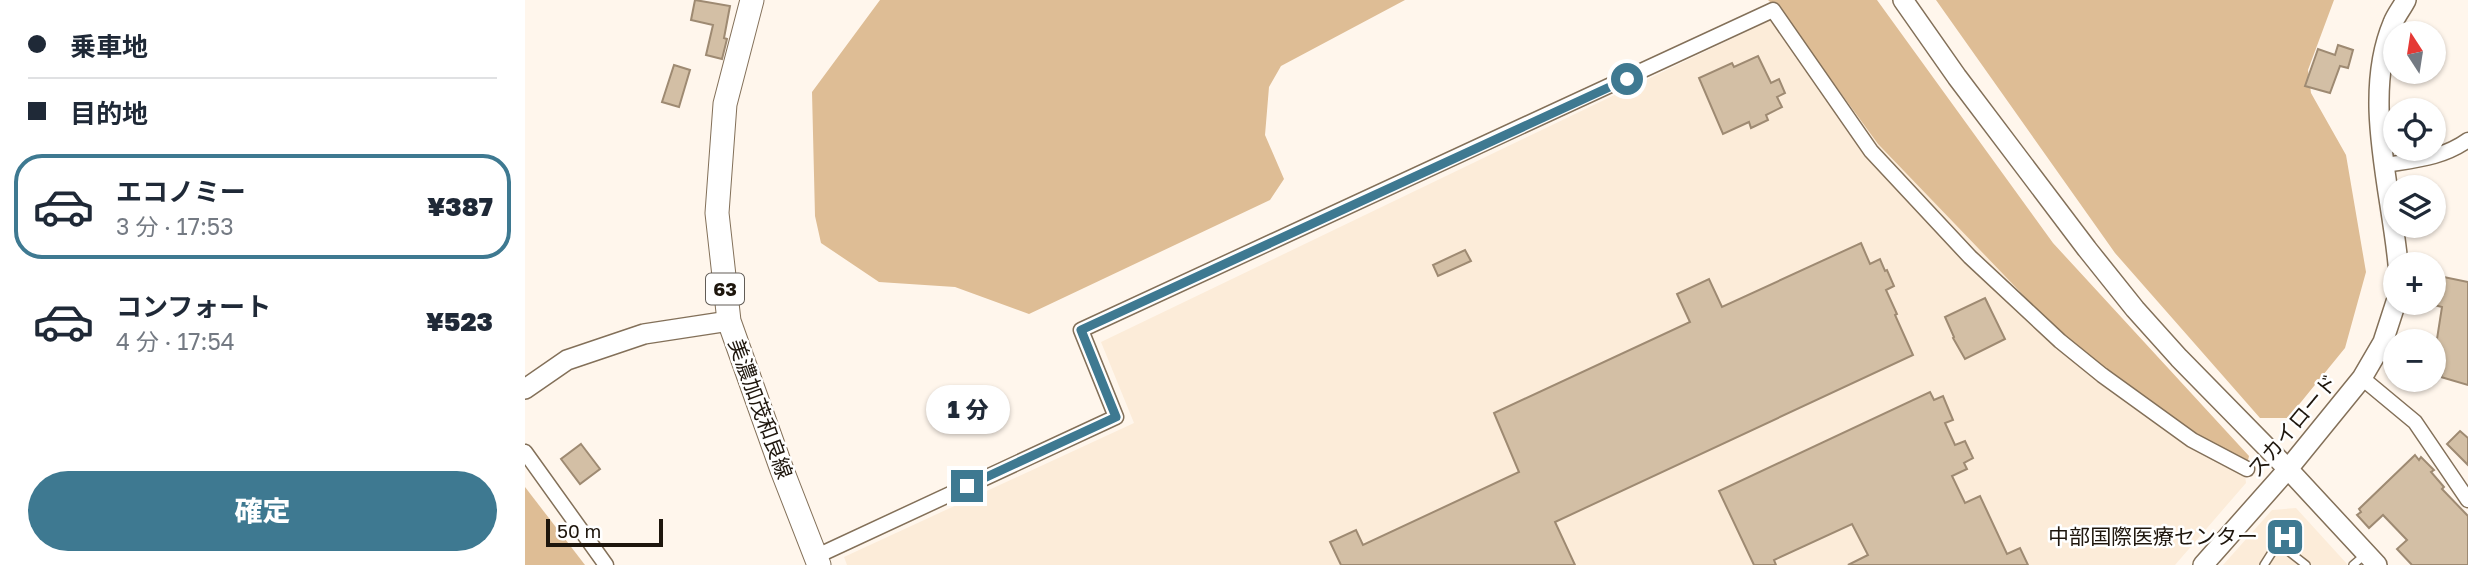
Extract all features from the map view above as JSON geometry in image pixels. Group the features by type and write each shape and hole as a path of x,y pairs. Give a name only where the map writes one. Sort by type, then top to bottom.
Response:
{"main road":[{"name":"美濃加茂和良線","path":"752,0 725,104 718,199 717,213 729,321 782,470 818,560"}],"street":[{"path":"1903,0 1957,77 2119,289 2179,358 2288,468 2366,561"},
{"path":"2397,252 2379,117 2381,70 2393,24 2406,0"},
{"path":"818,560 1116,417 1081,330 1773,10 1871,150 1970,257 2060,341 2102,375 2192,440 2247,469"},
{"path":"2386,165 2453,151 2468,140"},
{"name":"スカイロード","path":"2203,565 2362,378 2383,342 2392,315"},
{"path":"525,389 567,360 644,334 729,321"},
{"path":"2362,378 2415,422 2468,500"},
{"path":"525,452 606,565"}],"lane":[{"path":"2264,565 2278,543 2306,565"}],"shaded area":[{"path":"880,0 1405,0 1281,66 1269,87 1265,135 1284,179 1270,200 1029,314 955,287 879,282 821,243 815,216 812,92"},
{"path":"1768,0 1877,0 2053,243 2249,456 2245,474 2152,409 2052,325 1878,144 1783,14"},
{"path":"1936,0 2334,0 2308,70 2311,93 2346,155 2366,272 2345,348 2288,418 2260,418 2115,253"},
{"path":"1783,14 1878,144 2052,325 2245,474 2246,483 2175,565 847,565 844,557 1134,423 1101,342"},
{"path":"525,487 585,565 525,565"},
{"name":"中部国際医療センター","path":"2296,508 2348,565 2223,565 2272,510"}],"building":[{"path":"695,0 730,6 722,59 706,55 713,25 691,20"},
{"path":"2338,45 2353,50 2348,68 2340,66 2330,93 2305,86 2318,49 2335,55"},
{"path":"1758,56 1771,83 1779,79 1785,93 1777,97 1782,107 1766,115 1768,120 1751,128 1749,122 1723,134 1699,78 1732,63 1734,67"},
{"path":"674,65 690,70 679,107 662,102"},
{"path":"1861,243 1870,264 1880,259 1885,271 1887,270 1894,286 1886,290 1913,355 1555,522 1575,565 1341,565 1330,542 1356,530 1363,545 1519,472 1494,413 1690,322 1677,294 1709,279 1722,307"},
{"path":"1465,250 1471,261 1438,276 1433,265"},
{"path":"2446,277 2468,282 2468,385 2446,378 2446,329 2439,329 2441,315 2446,315"},
{"path":"1985,298 2005,339 1965,359 1945,317"},
{"path":"1930,392 1934,400 1943,396 1953,420 1945,423 1955,445 1965,441 1973,458 1964,463 1967,469 1952,476 1965,503 1980,496 2007,554 2020,548 2028,565 1848,565 1868,555 1852,524 1774,560 1776,565 1754,565 1719,491"},
{"path":"2460,431 2468,438 2468,465 2447,444"},
{"path":"581,444 600,469 580,484 561,459"},
{"path":"2415,455 2419,460 2421,457 2434,470 2431,472 2444,487 2442,489 2468,516 2468,565 2412,565 2397,549 2407,540 2383,515 2369,528 2357,515 2361,512 2359,509"}],"place":[{"name":"中部国際医療センター","path":"2285,537"}],"route":[{"path":"967,486 1116,417 1081,330 1627,79"}]}
